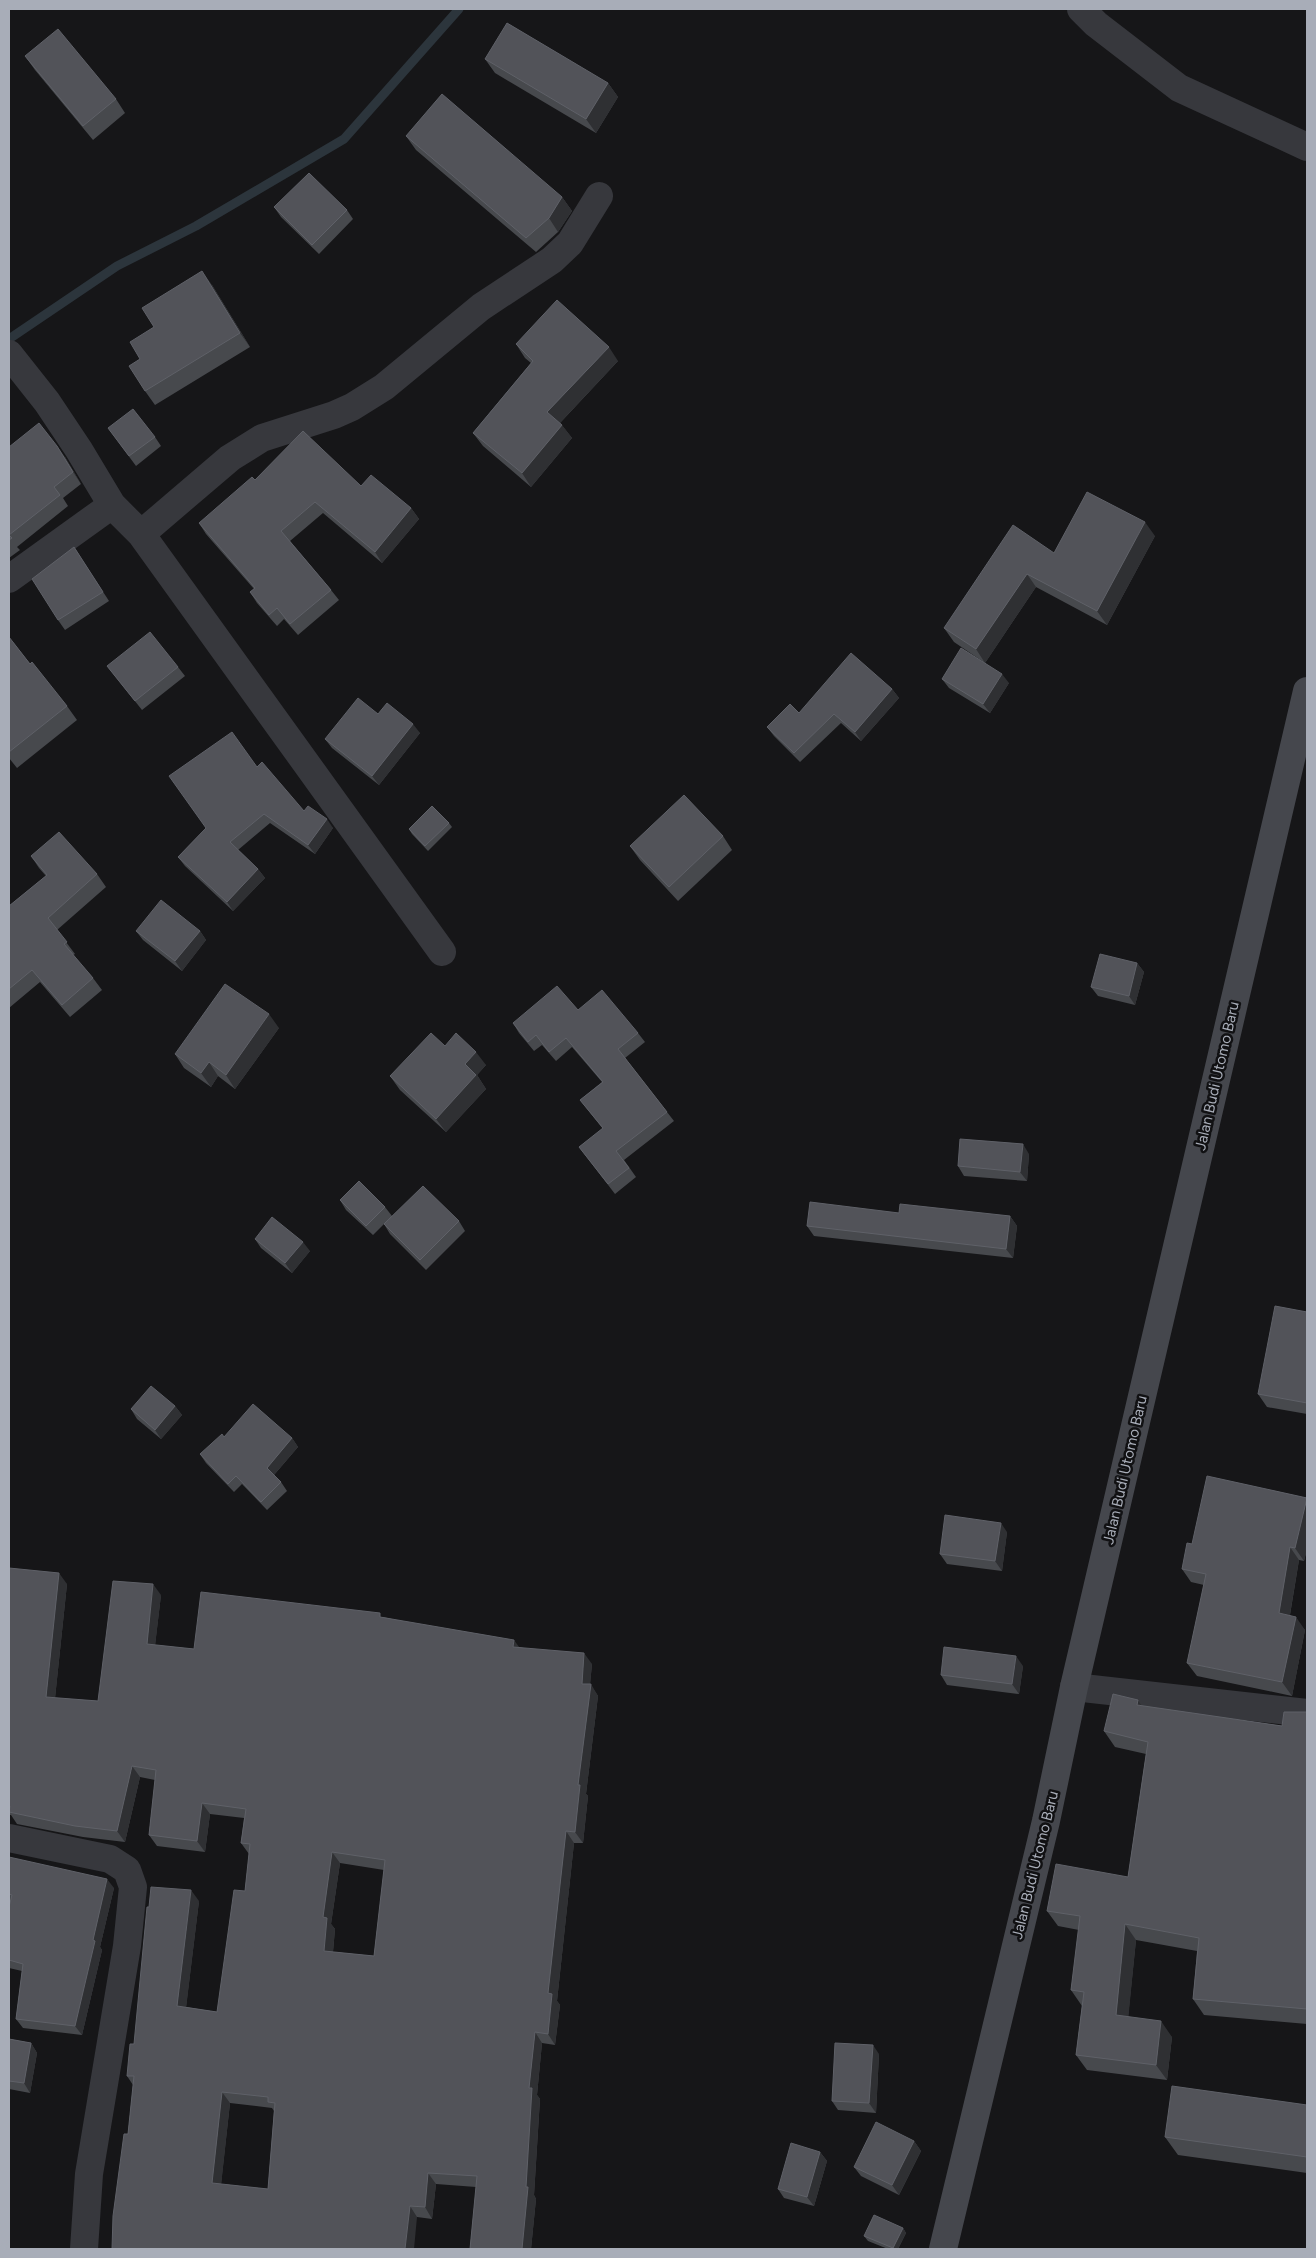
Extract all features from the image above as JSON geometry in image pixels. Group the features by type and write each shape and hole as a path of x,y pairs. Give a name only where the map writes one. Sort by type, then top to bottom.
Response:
{"street":[{"path":"1081,9 1096,24 1179,88 1307,147"},
{"path":"141,534 230,458 262,438 334,415 352,407 384,387 481,307 552,260 570,243 599,196"},
{"path":"12,358 58,418 112,505 141,534 442,952"},
{"path":"9,580 112,505"},
{"name":"Jalan Budi Utomo Baru","path":"943,2249 1046,1822 1074,1687 1307,691"},
{"path":"1074,1687 1307,1713"},
{"path":"9,1838 110,1859 127,1870 133,1887 127,1946 89,2174 84,2249"}],"building":[{"path":"507,23 608,83 586,119 485,59"},
{"path":"58,29 116,99 83,126 25,56"},
{"path":"442,94 562,197 549,218 526,238 406,136"},
{"path":"309,173 347,210 312,245 274,207"},
{"path":"202,271 240,333 145,391 129,366 140,359 130,342 154,327 142,308"},
{"path":"557,300 609,347 547,412 562,425 522,473 473,433 533,361 516,344"},
{"path":"133,409 155,437 129,456 108,428"},
{"path":"39,423 57,446 73,472 54,487 60,495 9,535 9,447"},
{"path":"303,431 361,486 371,475 411,508 375,552 315,502 281,531 331,590 290,624 277,608 269,615 250,592 255,588 199,523 252,477 255,480"},
{"path":"1087,492 1145,522 1097,611 1027,574 976,649 944,628 1013,525 1054,553"},
{"path":"74,547 103,592 58,620 32,579"},
{"path":"150,632 178,667 135,701 107,666"},
{"path":"9,637 30,664 32,662 67,706 9,752"},
{"path":"961,648 1002,674 983,704 942,679"},
{"path":"851,653 892,689 855,732 834,714 794,753 767,727 790,704 799,713"},
{"path":"358,698 378,714 387,703 413,724 372,776 325,739"},
{"path":"232,732 257,767 262,762 304,811 308,806 327,819 308,845 264,814 230,842 258,869 227,902 178,857 206,828 169,776"},
{"path":"684,795 723,836 669,887 630,846"},
{"path":"432,806 449,823 425,846 409,829"},
{"path":"59,832 97,874 48,918 67,942 64,944 93,978 62,1005 32,970 9,989 9,906 47,875 31,856"},
{"path":"161,900 200,931 175,961 136,931"},
{"path":"1100,954 1137,963 1129,996 1091,987"},
{"path":"225,984 269,1014 226,1075 209,1062 201,1073 175,1054"},
{"path":"557,986 578,1010 602,990 638,1033 618,1049 667,1112 616,1151 629,1168 608,1184 579,1147 603,1128 580,1100 603,1082 566,1038 549,1052 536,1035 528,1042 513,1023"},
{"path":"431,1033 445,1046 456,1033 476,1052 465,1064 476,1075 436,1119 390,1076"},
{"path":"960,1139 1023,1144 1020,1172 958,1166"},
{"path":"359,1181 385,1207 366,1226 340,1200"},
{"path":"423,1186 459,1221 420,1260 384,1224"},
{"path":"810,1202 899,1213 900,1204 1010,1216 1006,1249 807,1226"},
{"path":"272,1217 303,1242 285,1263 255,1239"},
{"path":"1275,1306 1307,1312 1307,1403 1258,1394"},
{"path":"151,1386 175,1406 155,1430 131,1409"},
{"path":"253,1404 292,1438 267,1468 281,1482 261,1502 236,1476 228,1484 200,1454 222,1434 224,1437"},
{"path":"1207,1476 1307,1498 1295,1548 1290,1547 1279,1613 1296,1617 1282,1682 1187,1663 1206,1574 1182,1569 1187,1543 1192,1544"},
{"path":"945,1515 1001,1523 995,1561 940,1554"},
{"path":"9,1568 59,1573 46,1697 98,1701 113,1581 153,1584 147,1644 194,1649 201,1592 380,1613 380,1617 514,1640 513,1647 584,1653 582,1684 591,1684 578,1785 580,1785 575,1832 566,1831 548,1993 552,1994 548,2034 535,2032 529,2088 532,2088 526,2187 528,2187 522,2249 470,2249 477,2176 428,2173 425,2207 410,2206 405,2249 112,2249 113,2216 124,2134 128,2134 134,2076 127,2076 130,2044 134,2044 147,1907 149,1907 151,1887 191,1890 177,2006 217,2012 234,1890 245,1891 250,1844 241,1843 246,1809 202,1803 197,1841 149,1835 156,1770 132,1766 117,1831 75,1826 9,1812","holes":["332,1852 385,1860 374,1956 324,1951 327,1918 323,1917","222,2092 268,2097 268,2102 275,2103 268,2189 212,2183"]},
{"path":"944,1647 1016,1656 1012,1684 941,1675"},
{"path":"1113,1694 1138,1700 1137,1705 1282,1726 1284,1712 1307,1712 1307,2009 1193,1999 1199,1938 1125,1924 1116,2015 1161,2021 1156,2065 1076,2055 1084,1992 1071,1990 1080,1916 1047,1911 1056,1864 1128,1877 1148,1742 1104,1731"},
{"path":"9,1857 107,1879 75,2026 16,2019 23,1964 9,1960 9,1907 12,1895 9,1894"},
{"path":"9,2039 31,2043 24,2083 9,2081"},
{"path":"835,2043 873,2045 869,2103 832,2101"},
{"path":"1172,2086 1307,2105 1307,2157 1165,2137"},
{"path":"876,2122 914,2141 892,2185 854,2167"},
{"path":"791,2143 820,2152 807,2197 778,2189"},
{"path":"874,2215 903,2228 893,2248 864,2236"}],"waterway":[{"path":"9,339 117,266 196,226 344,139 459,9"}]}
